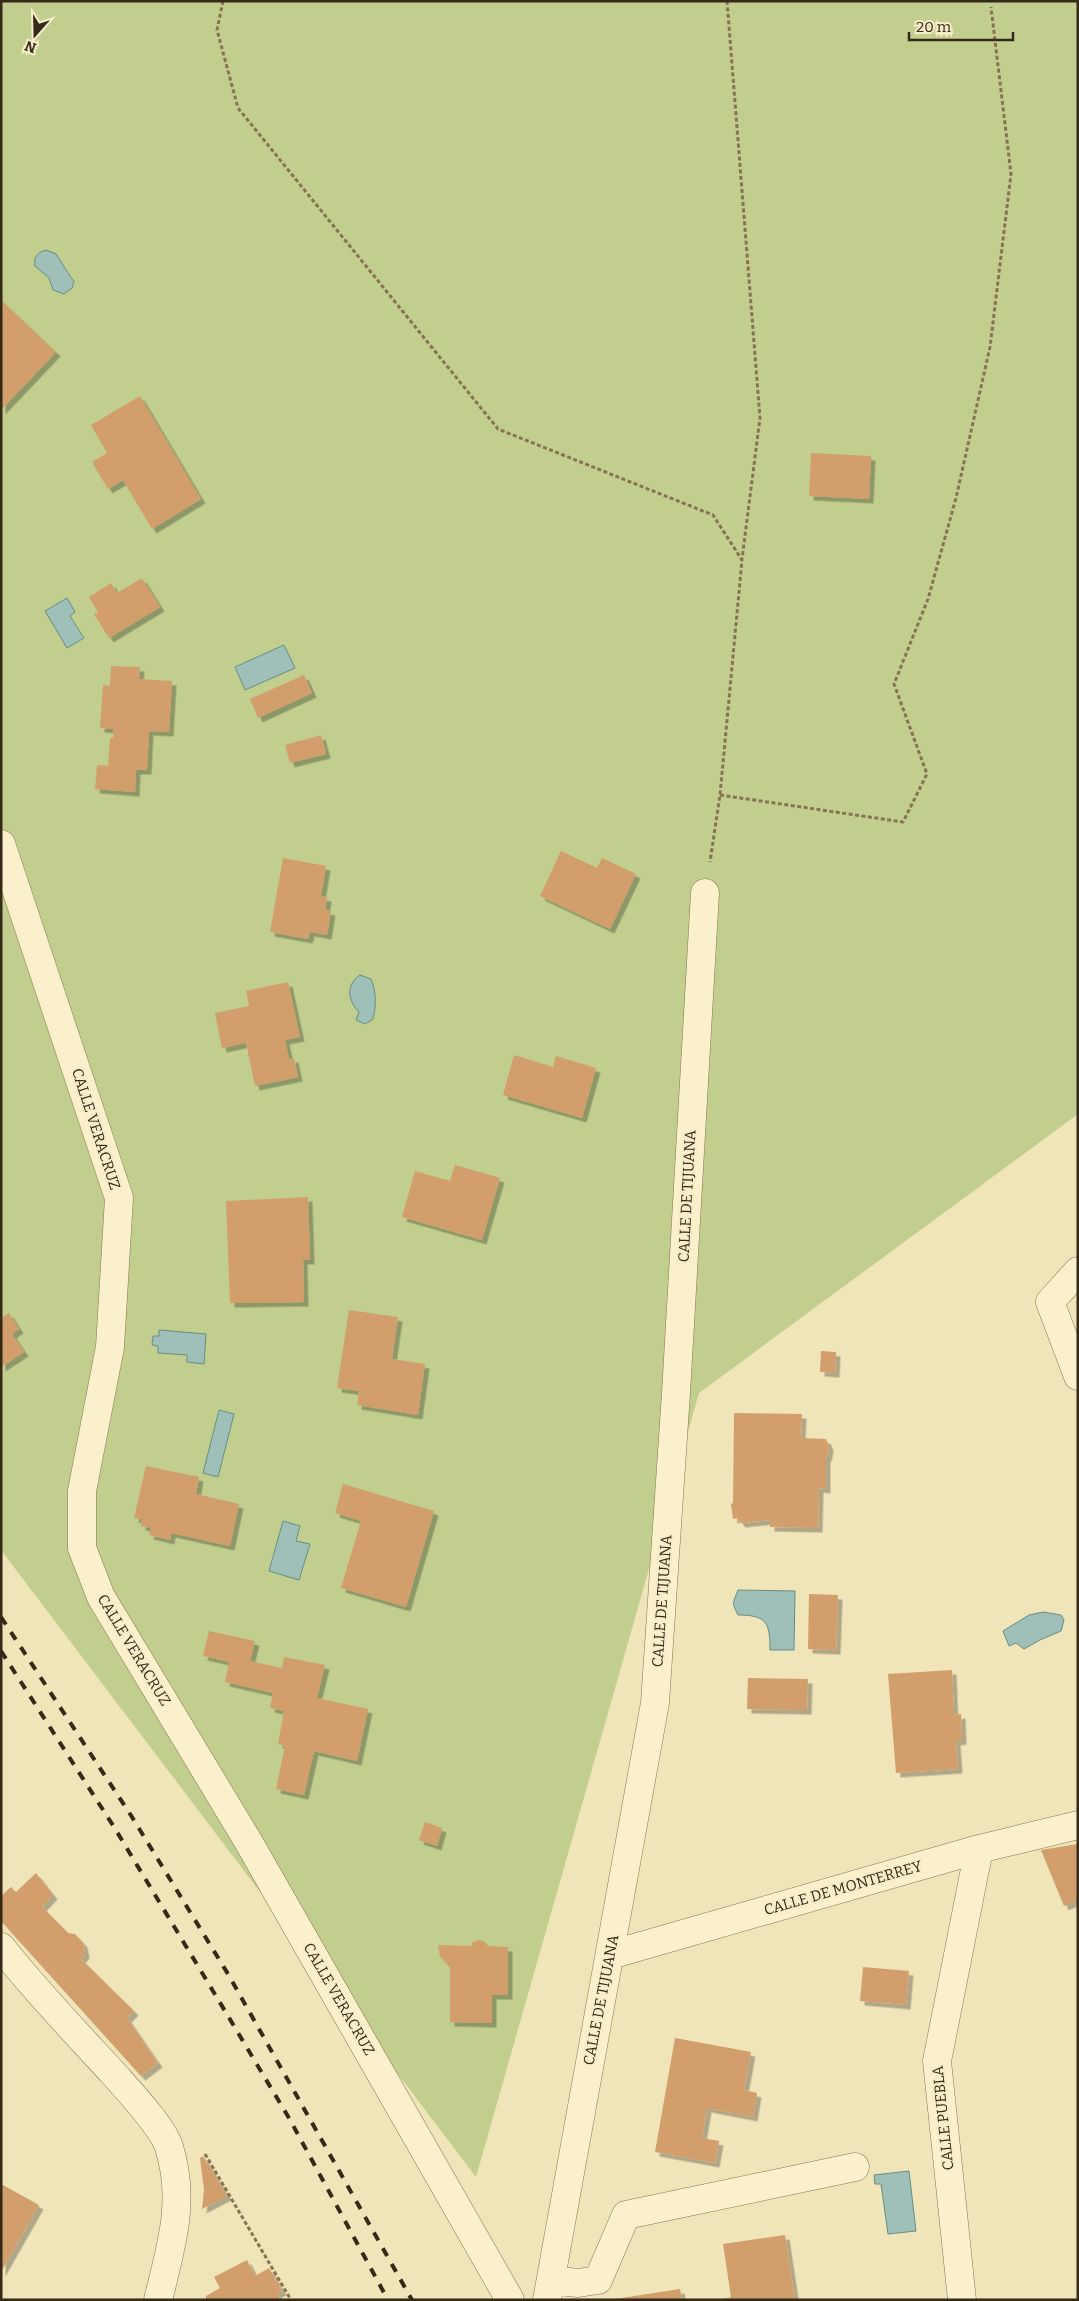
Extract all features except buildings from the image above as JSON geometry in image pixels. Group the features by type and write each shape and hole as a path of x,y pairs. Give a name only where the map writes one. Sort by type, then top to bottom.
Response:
{"street":[{"name":"CALLE VERACRUZ","path":"1,844 119,1198 110,1347 82,1491 82,1548 101,1597 248,1841 510,2300"},
{"name":"CALLE DE TIJUANA","path":"549,2290 655,1703 676,1393 705,893"},
{"path":"1078,1271 1050,1302 1078,1376"},
{"name":"CALLE DE MONTERREY","path":"610,1955 980,1849 1078,1825"},
{"name":"CALLE PUEBLA","path":"962,2300 937,2061 980,1849"},
{"path":"1,1947 14,1975 142,2106 169,2145 177,2183 175,2231 158,2300"},
{"path":"549,2290 598,2280 626,2215 855,2167"}],"path":[{"path":"223,1 217,30 238,108 498,429 713,515 742,560"},
{"path":"705,893 720,795 742,560 760,418 727,1"},
{"path":"720,795 903,822 927,774 894,684 928,599 956,498 990,347 1011,174 991,7"},
{"path":"169,2145 198,2142 292,2300"}],"green space":[{"path":"1,1 1078,1 1078,1114 699,1393 476,2177 1,1550"}],"water":[{"path":"46,250 56,254 74,282 72,288 64,294 53,290 49,278 35,266 37,255"},
{"path":"67,598 75,612 70,616 84,638 67,648 45,611"},
{"path":"284,645 295,668 245,690 235,667"},
{"path":"360,975 371,979 375,994 374,1016 372,1020 365,1024 356,1020 359,1012 352,1003 350,993 352,983"},
{"path":"159,1330 206,1334 204,1364 187,1362 187,1355 158,1353 158,1346 152,1345 153,1336 159,1336"},
{"path":"219,1410 234,1414 218,1477 203,1473"},
{"path":"283,1521 300,1526 296,1541 310,1544 299,1580 269,1571"},
{"path":"738,1590 795,1591 794,1650 770,1650 768,1627 765,1622 748,1615 738,1615 734,1602"},
{"path":"1043,1612 1061,1615 1064,1620 1061,1631 1024,1649 1016,1643 1009,1646 1003,1631 1029,1615"},
{"path":"909,2171 916,2231 888,2234 881,2184 875,2184 874,2175"}],"railway":[{"path":"1,1617 132,1817 228,1974 412,2300"},
{"path":"1,1651 114,1827 289,2118 388,2300"}]}
